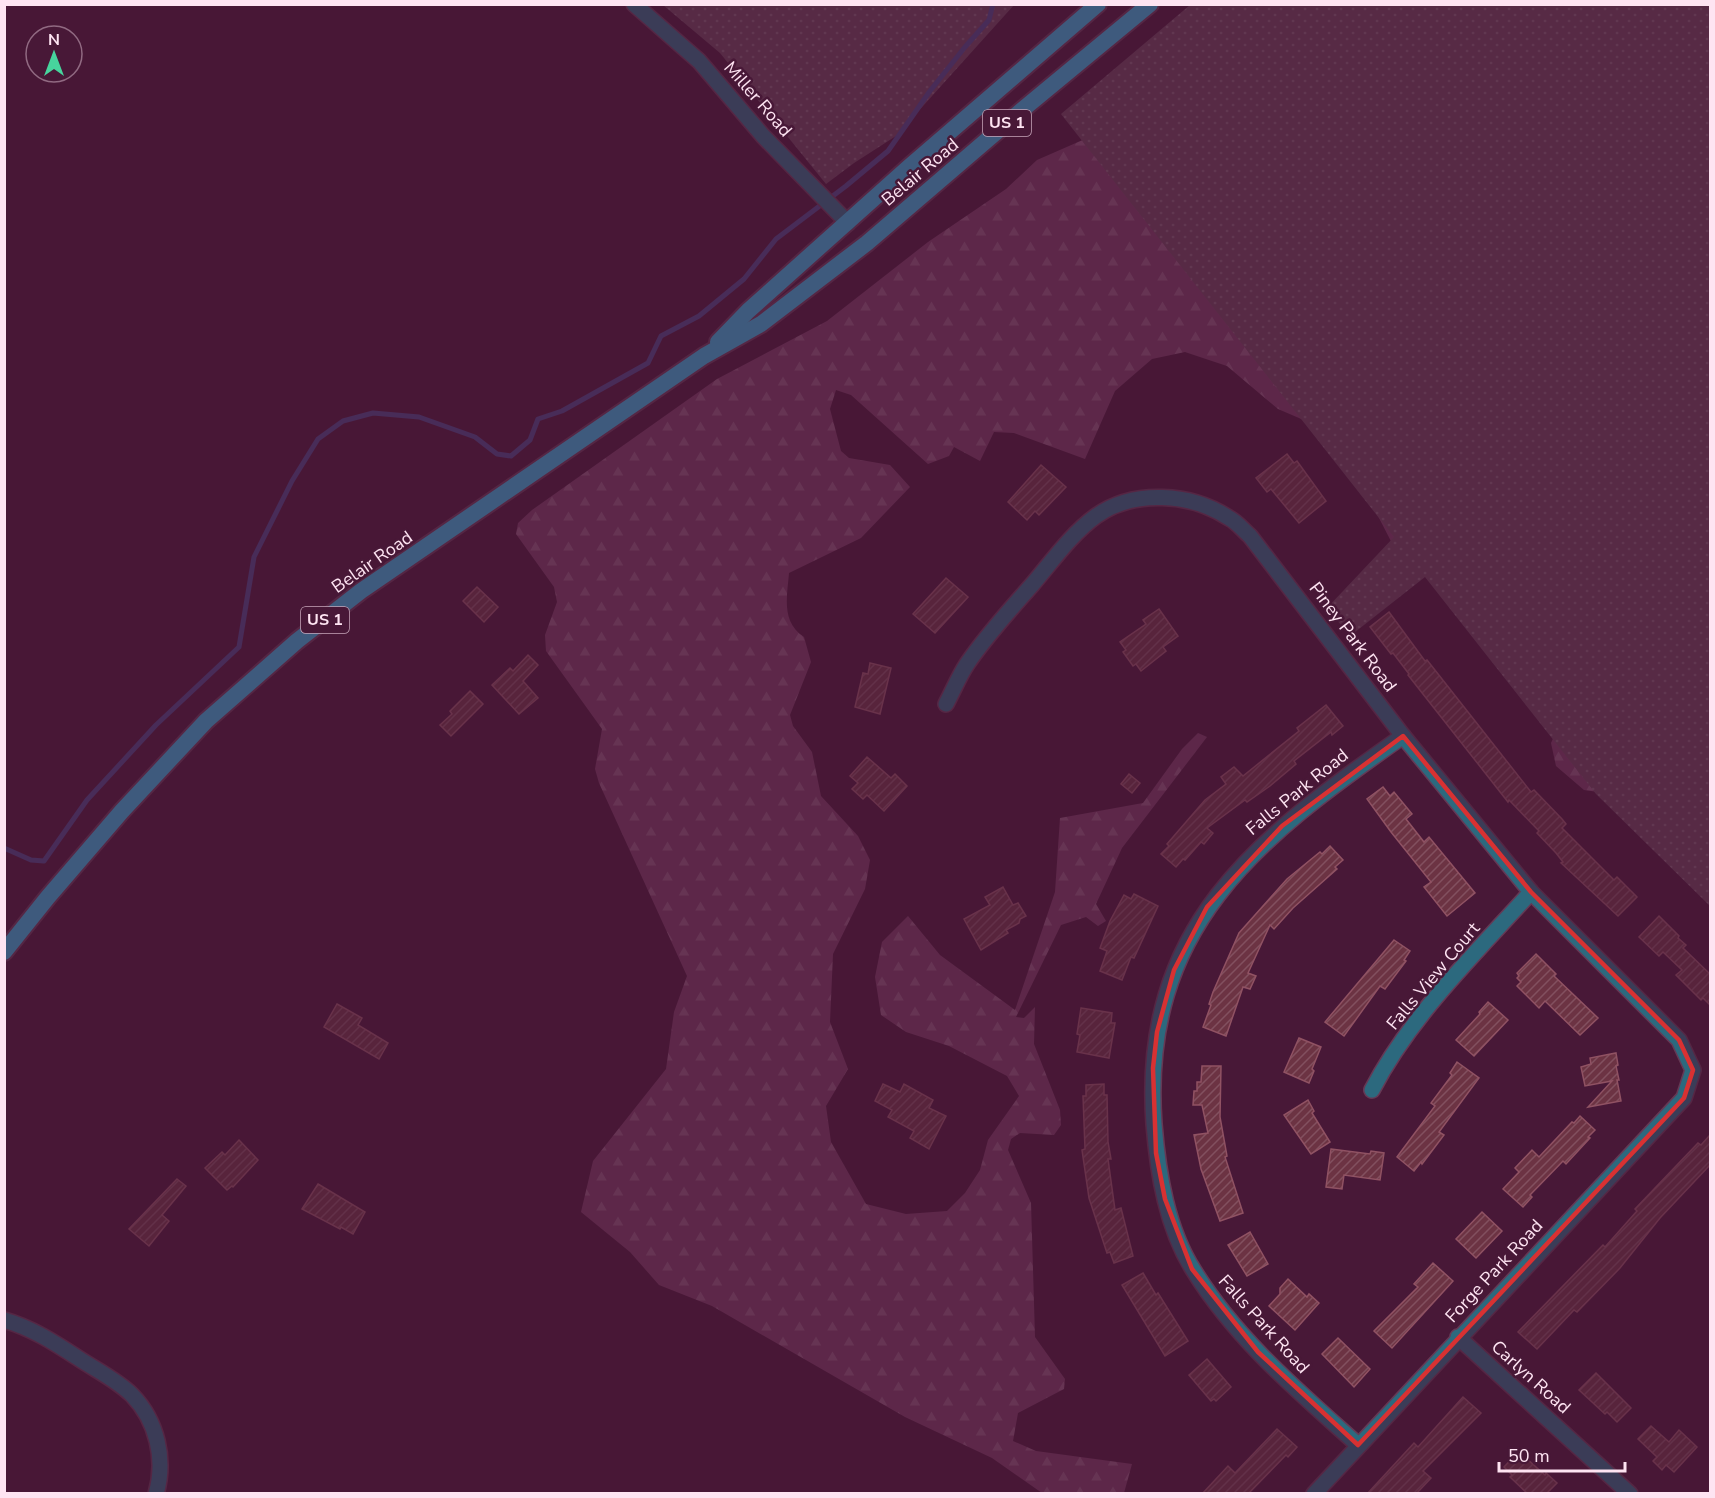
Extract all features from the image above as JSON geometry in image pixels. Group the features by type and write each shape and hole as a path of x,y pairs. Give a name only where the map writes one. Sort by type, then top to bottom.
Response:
{"highway":[{"name":"Belair Road","path":"704,356 748,311 926,152 1098,4"},
{"name":"Belair Road","path":"4,952 122,811 183,745 206,721 297,641 361,591 704,356 761,324 867,243 1150,4"},
{"path":"848,223 867,243"}],"street":[{"name":"Miller Road","path":"634,4 699,62 763,136 848,223"},
{"name":"Piney Park Road","path":"946,704 967,665 992,631 1079,531 1095,517 1115,504 1157,497 1191,502 1229,518 1250,536 1403,736 1531,892 1679,1040 1693,1070"},
{"name":"Falls Park Road","path":"1358,1445 1258,1352 1211,1298 1192,1269 1177,1236 1165,1198 1156,1153 1153,1068 1157,1032 1171,980 1207,907 1227,882 1282,826 1339,781 1403,736"},
{"name":"Falls View Court","path":"1372,1090 1384,1067 1426,1009 1531,892"},
{"name":"Forge Park Road","path":"1314,1494 1458,1337 1684,1098 1693,1070"},
{"path":"4,1320 44,1337 123,1387 139,1403 158,1443 160,1467 156,1494"},
{"name":"Carlyn Road","path":"1458,1337 1630,1494"}],"highlighted area":[{"path":"1403,736 1531,892 1679,1040 1693,1070 1684,1098 1358,1445 1258,1352 1192,1269 1165,1199 1156,1153 1153,1068 1157,1032 1174,970 1207,907 1282,826"}],"green space":[{"path":"1710,5 1710,827 1598,792 1584,790 1556,766 1551,743 1558,728 1433,580 1395,549 1361,483 1313,424 1278,409 1227,366 1185,352 1152,359 1115,391 1085,459 1014,433 994,432 980,461 954,447 949,456 928,464 851,395 836,390 830,409 841,451 849,458 890,465 910,487 861,538 789,573 787,591 789,616 797,631 804,637 811,662 790,715 793,726 812,752 821,796 858,836 870,860 865,889 833,954 830,1022 848,1069 826,1106 831,1142 866,1204 906,1214 947,1211 965,1193 980,1170 988,1140 1019,1096 1007,1076 949,1046 906,1032 881,1015 875,977 882,942 908,916 940,955 1015,1010 1055,892 1060,818 1143,803 1182,749 1198,733 1207,737 1122,848 1096,904 1106,921 1098,926 1086,917 1061,925 1016,1017 1024,1018 1035,1007 1034,1044 1060,1110 1061,1125 1054,1135 1020,1133 1011,1139 1008,1150 1031,1203 1035,1337 1065,1379 1064,1389 1018,1413 1013,1441 1036,1451 1132,1464 1124,1493 1042,1493 992,1458 905,1417 712,1306 659,1285 630,1252 581,1212 593,1161 666,1069 674,1012 687,976 599,783 595,769 602,729 546,651 545,635 557,602 554,587 516,534 518,523 532,510 717,379 827,321 928,242 1006,189 1037,160 1085,139"}],"shaded area":[{"path":"663,5 1014,5 896,136 826,184 720,53"},
{"path":"1190,5 1710,5 1710,906 1596,794 1425,577 1350,636 1327,608 1394,537 1061,114"}],"building":[{"path":"1287,454 1294,463 1297,461 1326,501 1299,523 1271,489 1267,492 1256,478"},
{"path":"1041,465 1066,487 1039,515 1035,511 1027,520 1008,502"},
{"path":"946,578 968,597 935,633 913,614"},
{"path":"477,587 498,607 484,622 463,601"},
{"path":"1159,609 1178,636 1163,647 1166,651 1141,671 1136,664 1133,666 1123,652 1126,650 1120,642 1146,624 1143,620"},
{"path":"1389,612 1425,661 1427,660 1531,792 1534,790 1562,819 1566,824 1562,828 1614,880 1617,877 1637,897 1618,916 1561,863 1563,862 1556,853 1537,833 1539,831 1509,800 1508,802 1393,653 1391,654 1370,627"},
{"path":"528,655 538,665 523,681 538,698 519,714 492,685 510,668 513,671"},
{"path":"870,663 891,668 880,714 855,707 863,673 868,674"},
{"path":"470,691 483,704 451,736 440,725"},
{"path":"1326,705 1343,726 1332,735 1331,732 1294,761 1296,764 1270,786 1247,802 1245,800 1207,828 1213,833 1204,844 1201,842 1176,867 1161,854 1205,800 1226,784 1221,777 1234,767 1243,776 1299,731 1297,728"},
{"path":"867,757 891,778 895,774 907,786 884,811 867,795 863,799 852,789 858,783 850,776"},
{"path":"1129,774 1140,783 1132,793 1121,784"},
{"path":"1383,787 1390,796 1394,792 1412,814 1406,819 1424,842 1429,837 1475,893 1447,916 1424,887 1431,882 1367,799"},
{"path":"1330,846 1343,860 1335,867 1337,869 1293,908 1274,929 1270,925 1248,973 1256,976 1250,989 1243,987 1226,1036 1203,1027 1213,992 1239,933 1287,879"},
{"path":"1003,887 1013,905 1018,903 1026,916 1006,930 1008,933 981,950 964,919 990,905 985,897"},
{"path":"1134,894 1158,906 1134,958 1131,957 1122,980 1100,971 1107,951 1100,948 1110,921 1124,895 1131,899"},
{"path":"1659,916 1686,945 1683,948 1710,974 1710,1005 1703,998 1701,1000 1676,975 1682,970 1663,952 1659,956 1639,937"},
{"path":"1394,940 1410,951 1404,960 1406,961 1385,989 1380,986 1344,1036 1325,1022"},
{"path":"1536,954 1556,974 1554,976 1598,1018 1580,1035 1545,1001 1539,1008 1517,986 1521,982 1517,978 1519,976 1517,973"},
{"path":"1488,1002 1508,1020 1474,1056 1456,1040"},
{"path":"337,1004 362,1018 358,1025 388,1043 379,1059 324,1027"},
{"path":"1081,1008 1112,1013 1111,1023 1115,1023 1109,1058 1077,1052"},
{"path":"1299,1038 1321,1047 1309,1083 1284,1072"},
{"path":"1616,1053 1619,1080 1617,1080 1621,1101 1588,1107 1612,1081 1585,1086 1581,1067 1591,1064 1590,1058"},
{"path":"1457,1062 1479,1078 1439,1132 1444,1135 1414,1171 1397,1157 1435,1106 1431,1103 1452,1075 1450,1073"},
{"path":"1202,1066 1221,1066 1220,1117 1227,1156 1225,1157 1243,1213 1220,1221 1201,1169 1194,1135 1208,1133 1202,1105 1193,1105 1197,1082 1201,1082"},
{"path":"883,1084 900,1092 904,1084 933,1100 929,1108 946,1116 929,1149 910,1138 914,1131 888,1117 892,1110 875,1101"},
{"path":"1104,1084 1104,1095 1107,1095 1108,1142 1111,1159 1108,1159 1115,1210 1121,1208 1133,1256 1114,1263 1110,1252 1107,1253 1089,1198 1082,1150 1085,1149 1083,1096 1086,1096 1086,1085"},
{"path":"1308,1100 1314,1111 1312,1113 1330,1142 1311,1154 1284,1115"},
{"path":"1580,1116 1595,1130 1588,1137 1590,1138 1566,1164 1563,1161 1530,1195 1532,1197 1523,1207 1503,1189 1519,1172 1515,1168 1532,1150 1539,1157"},
{"path":"1710,1135 1710,1165 1660,1218 1620,1268 1577,1312 1574,1310 1537,1349 1518,1332 1603,1245 1605,1247 1637,1211 1635,1209 1698,1143 1701,1145"},
{"path":"239,1140 258,1160 233,1187 227,1190 205,1168 222,1152 225,1155"},
{"path":"1331,1149 1370,1154 1371,1151 1384,1153 1380,1180 1344,1175 1342,1189 1326,1187"},
{"path":"177,1179 186,1186 162,1215 169,1221 149,1246 129,1229"},
{"path":"318,1184 365,1212 353,1234 302,1209"},
{"path":"1482,1212 1502,1231 1476,1258 1456,1239"},
{"path":"1250,1232 1268,1264 1247,1276 1228,1245"},
{"path":"1433,1263 1453,1281 1392,1348 1374,1331 1418,1287 1414,1284"},
{"path":"1143,1273 1188,1341 1165,1356 1122,1285"},
{"path":"1288,1279 1307,1297 1309,1294 1319,1303 1295,1330 1269,1306 1280,1294 1280,1288"},
{"path":"1338,1338 1370,1369 1354,1387 1322,1354"},
{"path":"1207,1359 1231,1387 1216,1401 1214,1399 1211,1401 1189,1375"},
{"path":"1596,1373 1631,1408 1617,1422 1579,1390"},
{"path":"1463,1397 1481,1413 1423,1471 1431,1478 1416,1494 1367,1494 1414,1443 1418,1447"},
{"path":"1651,1426 1669,1442 1679,1430 1697,1447 1674,1472 1666,1465 1662,1470 1653,1461 1657,1457 1638,1439"},
{"path":"1277,1429 1297,1447 1288,1457 1286,1455 1248,1494 1202,1494 1228,1466 1235,1473"},
{"path":"1517,1453 1557,1483 1546,1494 1528,1494 1510,1477 1512,1475 1504,1467"}],"waterway":[{"path":"4,848 31,860 44,861 87,800 156,725 239,647 254,557 292,481 318,439 343,421 373,413 419,417 475,437 497,454 511,456 530,440 538,419 562,411 648,363 661,336 699,316 744,279 776,239 888,151 930,91 989,20 993,4"}]}
